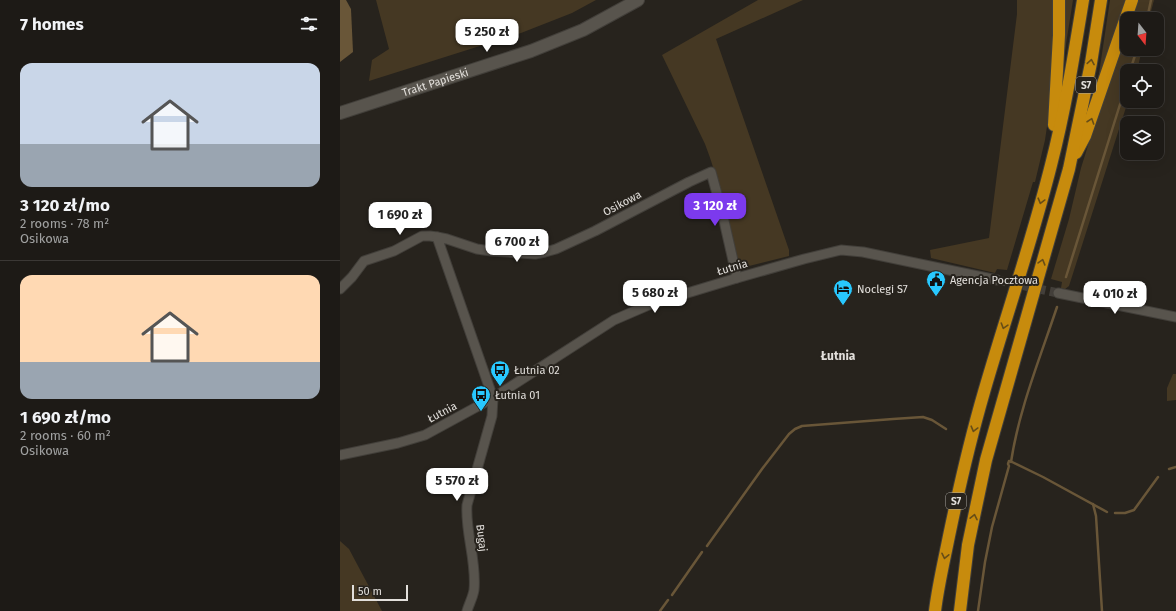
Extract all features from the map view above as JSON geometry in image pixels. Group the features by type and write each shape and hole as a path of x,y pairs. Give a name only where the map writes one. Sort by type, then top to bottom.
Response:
{"highway":[{"path":"1052,164 1059,0"},
{"name":"S7","path":"935,611 960,480 984,392 1023,266 1052,164 1074,57 1083,0"},
{"name":"S7","path":"960,611 968,545 986,460 1068,169 1091,63 1101,0"},
{"path":"1068,169 1085,136 1132,0"}],"street":[{"name":"Trakt Papieski","path":"340,113 537,49 582,30 638,0"},
{"name":"Osikowa","path":"340,288 352,277 364,261 394,251 422,236 447,239 477,249 490,251 535,254 556,249 589,234 711,172 737,278"},
{"path":"437,237 493,398"},
{"name":"Łutnia","path":"340,455 398,444 425,435 493,398 614,320 651,304 804,259 841,250 863,252 997,280"},
{"path":"1058,293 1176,317"},
{"name":"Bugaj","path":"467,611 474,588 467,505 492,419 493,398"}],"shaded area":[{"path":"340,0 346,0 351,9 353,52 340,62"},
{"path":"376,0 596,0 572,13 521,33 369,81 372,60 389,49"},
{"path":"758,0 803,0 716,39 789,250 789,256 749,266 737,263 715,173 705,144 662,55"},
{"path":"1017,0 1055,0 1050,106 1045,140 1035,182 1033,182 1007,270 997,269 995,273 931,258 930,250 989,238 1017,14"},
{"path":"1063,0 1073,0 1063,63"},
{"path":"1110,0 1126,0 1122,12 1120,12 1120,18 1097,87"},
{"path":"1137,0 1154,0 1151,12 1133,12"},
{"path":"1120,52 1120,56 1140,56 1139,64 1120,64 1120,108 1126,108 1123,116 1120,116 1120,126 1069,286 1065,289 1061,288 1062,282 1051,279 1069,219 1081,168"},
{"path":"1173,374 1176,374 1176,400 1167,401 1167,388"},
{"path":"340,541 349,549 382,611 340,611"}],"waterway":[{"path":"1148,12 1151,0"},
{"path":"1132,64 1135,56"},
{"path":"1066,277 1120,104"},
{"path":"1011,462 1019,423 1037,364 1057,307"},
{"path":"707,546 762,469 789,434 795,429 802,426 923,417 932,420 946,429"},
{"path":"978,611 992,527 1009,466 1009,461"},
{"path":"1010,461 1107,512"},
{"path":"1169,469 1176,467"},
{"path":"1115,513 1125,513 1134,510 1158,477"},
{"path":"1093,504 1096,516 1102,611"},
{"path":"672,595 702,552"},
{"path":"660,611 668,600"}],"tunnel":[{"path":"997,280 1058,293"}],"place":[{"name":"Agencja Pocztowa","path":"936,297"},
{"name":"Noclegi S7","path":"843,306"},
{"name":"Łutnia 02","path":"500,387"},
{"name":"Łutnia 01","path":"481,412"}],"district":[{"name":"Łutnia","path":"838,356"}]}
